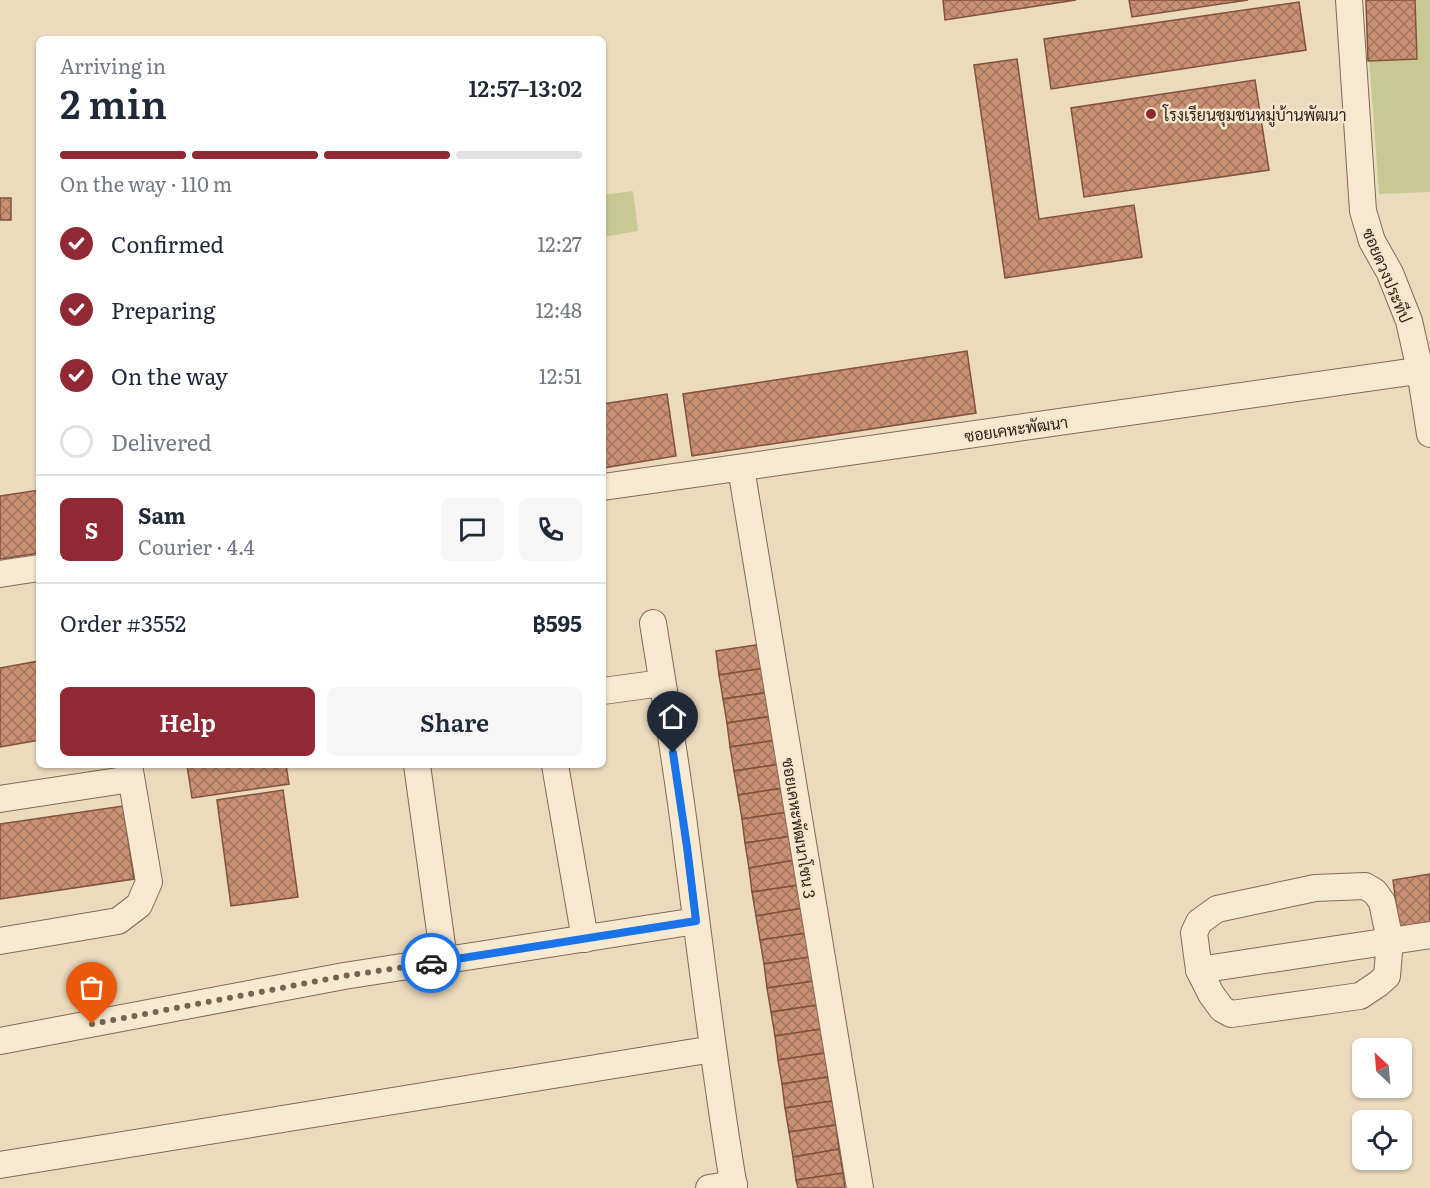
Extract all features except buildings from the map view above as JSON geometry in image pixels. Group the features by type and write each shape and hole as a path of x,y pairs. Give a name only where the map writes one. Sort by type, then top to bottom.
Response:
{"street":[{"name":"ซอยดวงประทีป","path":"1349,0 1363,211 1372,241 1390,273 1409,321 1425,370 1430,434"},
{"name":"ซอยเคหะพัฒนา","path":"606,487 1425,370"},
{"name":"ซอยเคหะพัฒนาโซน 3","path":"741,468 860,1188"},
{"path":"0,574 36,568"},
{"path":"653,623 687,847 713,1049 726,1187"},
{"path":"606,692 662,683"},
{"path":"417,768 444,960"},
{"path":"556,768 585,939"},
{"path":"0,799 130,772 149,882 139,905 118,921 0,941"},
{"path":"1365,886 1375,892 1382,902 1390,941 1387,976 1360,996 1231,1014 1222,1009 1211,994 1199,970 1194,933 1199,922 1217,909 1315,888 1365,886"},
{"path":"0,1041 344,976 696,921"},
{"path":"1199,970 1430,935"},
{"path":"0,1165 713,1049"}],"green space":[{"path":"1365,0 1430,0 1430,192 1379,194"},
{"path":"633,191 638,231 606,236 606,195"}],"way so far":[{"path":"92,1024 344,976 431,963"}],"place":[{"name":"โรงเรียนชุมชนหมู่บ้านพัฒนา","path":"1151,114"}],"route":[{"path":"431,963 696,921 673,753"}]}
